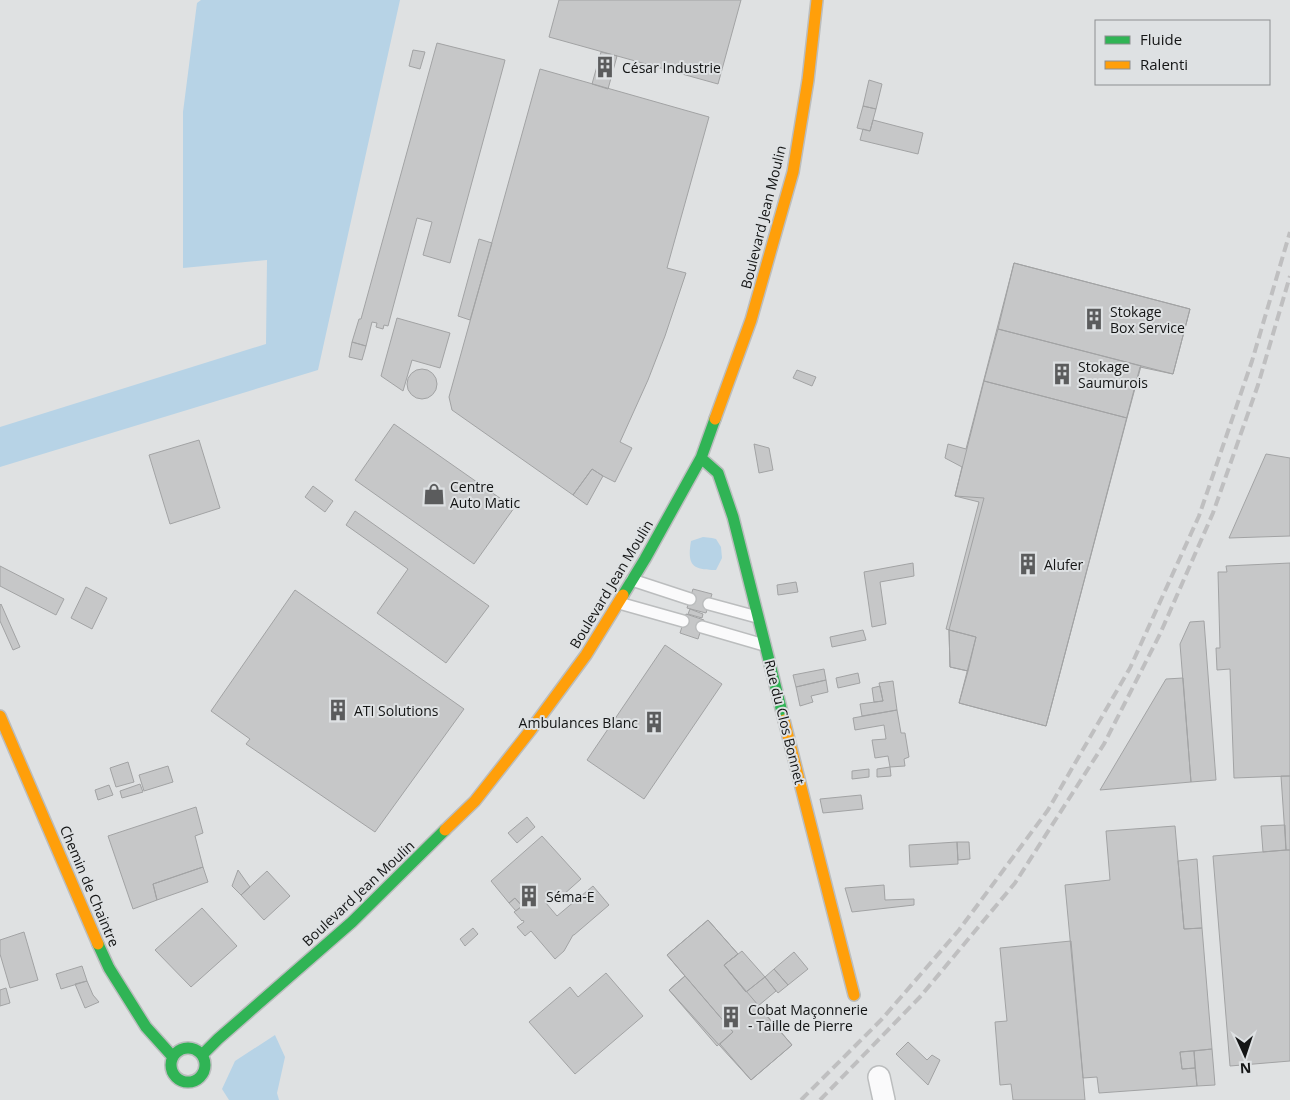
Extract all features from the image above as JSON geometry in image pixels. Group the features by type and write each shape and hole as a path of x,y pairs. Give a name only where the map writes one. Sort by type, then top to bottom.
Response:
{"street":[{"name":"Boulevard Jean Moulin","path":"202,1055 352,922 475,801 586,655 646,559 701,458 751,320 793,172 808,80 817,0"},
{"name":"Rue du Clos Bonnet","path":"701,458 718,473 733,516 854,995"},
{"name":"Chemin de Chaintre","path":"0,716 109,968 146,1027 173,1057"},
{"path":"182,1049 193,1049 202,1055 206,1066 205,1071 198,1080 187,1083 176,1078 171,1068 171,1062 173,1057 182,1049"},
{"path":"879,1077 884,1100"},
{"path":"193,1082 199,1094"}],"lane":[{"path":"632,580 690,598"},
{"path":"619,603 683,621"},
{"path":"709,604 759,618"},
{"path":"702,627 766,646"}],"shaded area":[{"path":"201,0 400,0 318,370 0,467 0,427 266,344 267,260 183,268 183,112 197,3"},
{"path":"703,537 716,539 721,547 722,558 716,570 701,569 696,567 691,561 691,541"},
{"path":"275,1035 285,1057 277,1093 279,1100 229,1100 222,1089 235,1061"}],"building":[{"path":"559,0 741,0 718,84 549,37"},
{"path":"437,43 505,60 450,263 423,255 432,222 417,218 388,326 384,325 383,329 376,327 377,323 372,322 366,346 352,342 359,319 361,319"},
{"path":"413,50 425,52 420,69 409,66"},
{"name":"César Industrie","path":"601,52 617,56 608,89 592,84"},
{"path":"540,69 709,117 667,268 686,273 648,380 620,442 632,448 615,482 592,469 573,495 452,410 449,397"},
{"path":"869,80 882,84 876,109 863,106"},
{"path":"863,106 876,109 870,131 857,128"},
{"path":"873,120 923,133 918,154 860,140 863,129 870,131"},
{"path":"479,239 492,243 470,320 458,316"},
{"name":"Alufer","path":"1014,263 1190,309 1173,374 1140,367 1046,726 959,703 976,637 946,629 979,502 955,496 962,467 945,458 948,444 966,449"},
{"name":"Stokage Box Service","path":"1014,263 1190,309 1173,374 998,329"},
{"path":"397,318 450,333 440,368 412,360 403,391 381,376"},
{"name":"Stokage Saumurois","path":"998,329 1141,366 1127,418 984,381"},
{"path":"352,342 366,346 362,360 349,357"},
{"path":"422,369 433,373 437,384 433,395 422,399 411,395 407,384 411,373"},
{"path":"797,370 816,377 812,386 793,378"},
{"name":"Alufer","path":"984,381 1127,418 1046,726 959,703 968,671 950,667 949,630 984,498 955,496"},
{"name":"Centre Auto Matic","path":"394,424 514,508 474,564 355,480"},
{"path":"199,440 220,508 170,524 149,455"},
{"path":"754,444 769,448 773,470 759,473"},
{"path":"1266,454 1290,458 1290,536 1229,538"},
{"path":"592,469 603,476 587,505 573,495"},
{"path":"313,486 333,501 325,512 305,497"},
{"path":"355,511 489,606 446,663 377,613 408,569 346,525"},
{"path":"913,563 914,576 880,582 886,624 872,627 864,572"},
{"path":"1290,563 1290,776 1234,778 1230,669 1217,670 1216,648 1220,648 1218,572 1227,572 1226,566"},
{"path":"0,566 64,599 56,615 0,586"},
{"path":"796,582 798,592 778,595 777,585"},
{"path":"86,587 107,598 92,629 71,618"},
{"path":"693,589 712,594 706,613 687,608"},
{"name":"ATI Solutions","path":"295,590 464,709 375,832 246,744 250,739 211,711"},
{"path":"1,604 20,647 13,650 0,621"},
{"path":"690,609 703,614 702,618 688,614"},
{"path":"686,614 704,620 698,639 680,633"},
{"path":"1204,621 1216,780 1191,782 1180,644 1190,622"},
{"path":"863,630 866,640 832,647 830,637"},
{"path":"949,630 976,637 968,671 950,667"},
{"name":"Ambulances Blanc","path":"665,645 722,684 644,799 587,760"},
{"path":"824,669 826,680 796,687 793,675"},
{"path":"858,673 860,683 838,688 836,678"},
{"path":"1183,678 1191,782 1100,790 1166,679"},
{"path":"826,680 828,692 811,696 813,702 800,706 796,687"},
{"path":"893,681 897,710 862,716 860,704 883,701 879,683"},
{"path":"880,686 883,701 874,702 872,688"},
{"path":"897,710 901,733 905,733 909,757 904,759 905,766 890,767 888,756 875,758 872,740 886,739 884,725 855,730 853,718"},
{"path":"128,762 134,782 116,787 110,768"},
{"path":"168,766 173,782 144,791 139,775"},
{"path":"890,767 891,776 877,777 877,769"},
{"path":"869,769 869,777 852,779 852,771"},
{"path":"1281,776 1290,776 1290,850 1286,850"},
{"path":"140,784 143,792 122,798 120,791"},
{"path":"109,785 113,795 98,800 95,790"},
{"path":"861,795 863,809 823,813 820,799"},
{"path":"196,807 203,833 195,836 203,867 153,884 157,900 133,909 108,836"},
{"path":"527,817 535,827 517,843 508,833"},
{"path":"1285,825 1286,850 1263,852 1261,826"},
{"path":"1175,826 1184,929 1202,928 1212,1049 1180,1052 1182,1069 1195,1068 1197,1086 1099,1093 1097,1077 1083,1078 1065,885 1110,880 1106,831"},
{"name":"Séma-E","path":"542,836 581,879 563,895 556,894 546,903 557,916 593,886 609,905 573,935 564,951 555,959 531,931 525,936 517,927 524,922 514,912 522,906 515,898 509,903 491,881"},
{"path":"957,842 958,864 910,867 909,845"},
{"path":"957,842 969,842 970,859 958,860"},
{"path":"1290,850 1290,1061 1230,1066 1213,856"},
{"path":"1197,859 1202,928 1184,929 1178,861"},
{"path":"203,867 208,882 157,900 153,884"},
{"path":"238,870 250,887 241,895 232,886"},
{"path":"267,871 290,896 264,920 241,895"},
{"path":"884,885 885,900 914,899 914,905 852,912 845,888"},
{"path":"515,898 522,906 516,911 509,903"},
{"path":"202,908 237,946 191,987 155,950"},
{"name":"Cobat Maçonnerie - Taille de Pierre","path":"708,920 738,954 724,965 746,992 765,977 776,991 758,1006 792,1045 751,1080 720,1044 733,1032 667,955"},
{"name":"Cobat Maçonnerie - Taille de Pierre","path":"708,920 738,954 724,965 792,1045 751,1080 669,990 685,976 667,955"},
{"path":"473,928 478,934 465,946 460,939"},
{"path":"24,932 38,980 10,988 0,954 0,940"},
{"path":"1071,941 1085,1100 1013,1100 1011,1084 1000,1085 995,1022 1007,1021 1000,948"},
{"path":"742,951 765,977 746,992 724,965"},
{"path":"794,952 808,969 788,985 774,969"},
{"path":"82,966 87,981 61,989 56,974"},
{"path":"774,969 788,985 778,993 765,977"},
{"path":"606,973 643,1016 575,1074 529,1022 570,987 578,997"},
{"path":"685,976 733,1032 717,1046 669,990"},
{"path":"87,981 93,995 99,1002 85,1008 75,984"},
{"path":"6,988 10,1003 0,1006 0,990"},
{"path":"908,1042 927,1060 932,1055 940,1060 928,1085 896,1054"},
{"path":"1212,1049 1215,1085 1197,1086 1194,1051"},
{"path":"1194,1051 1195,1068 1182,1069 1180,1052"}],"railway":[{"path":"801,1100 882,1019 959,930 1048,810 1130,668 1199,516 1252,361 1290,232"},
{"path":"820,1100 920,997 1015,883 1104,744 1160,634 1213,513 1258,385 1290,276"}],"traffic: fast":[{"path":"623,595 701,458 715,419"},
{"path":"701,458 718,473 733,517 784,720"},
{"path":"202,1055 352,922 445,830"},
{"path":"98,944 109,968 146,1027 173,1057"},
{"path":"188,1048 195,1049 200,1053 204,1058 205,1065 204,1072 200,1077 195,1081 188,1082 181,1081 176,1077 172,1072 171,1065 172,1058 176,1053 181,1049 188,1048"}],"traffic: slow":[{"path":"715,419 751,320 793,172 808,80 817,0"},
{"path":"445,830 475,801 530,731 586,655 623,595"},
{"path":"0,716 98,944"},
{"path":"784,720 854,995"}],"place":[{"name":"César Industrie","path":"605,67"},
{"name":"Stokage Box Service","path":"1094,319"},
{"name":"Stokage Saumurois","path":"1062,374"},
{"name":"Centre Auto Matic","path":"434,494"},
{"name":"Alufer","path":"1028,564"},
{"name":"ATI Solutions","path":"338,710"},
{"name":"Ambulances Blanc","path":"654,722"},
{"name":"Séma-E","path":"529,896"},
{"name":"Cobat Maçonnerie - Taille de Pierre","path":"731,1017"}]}
